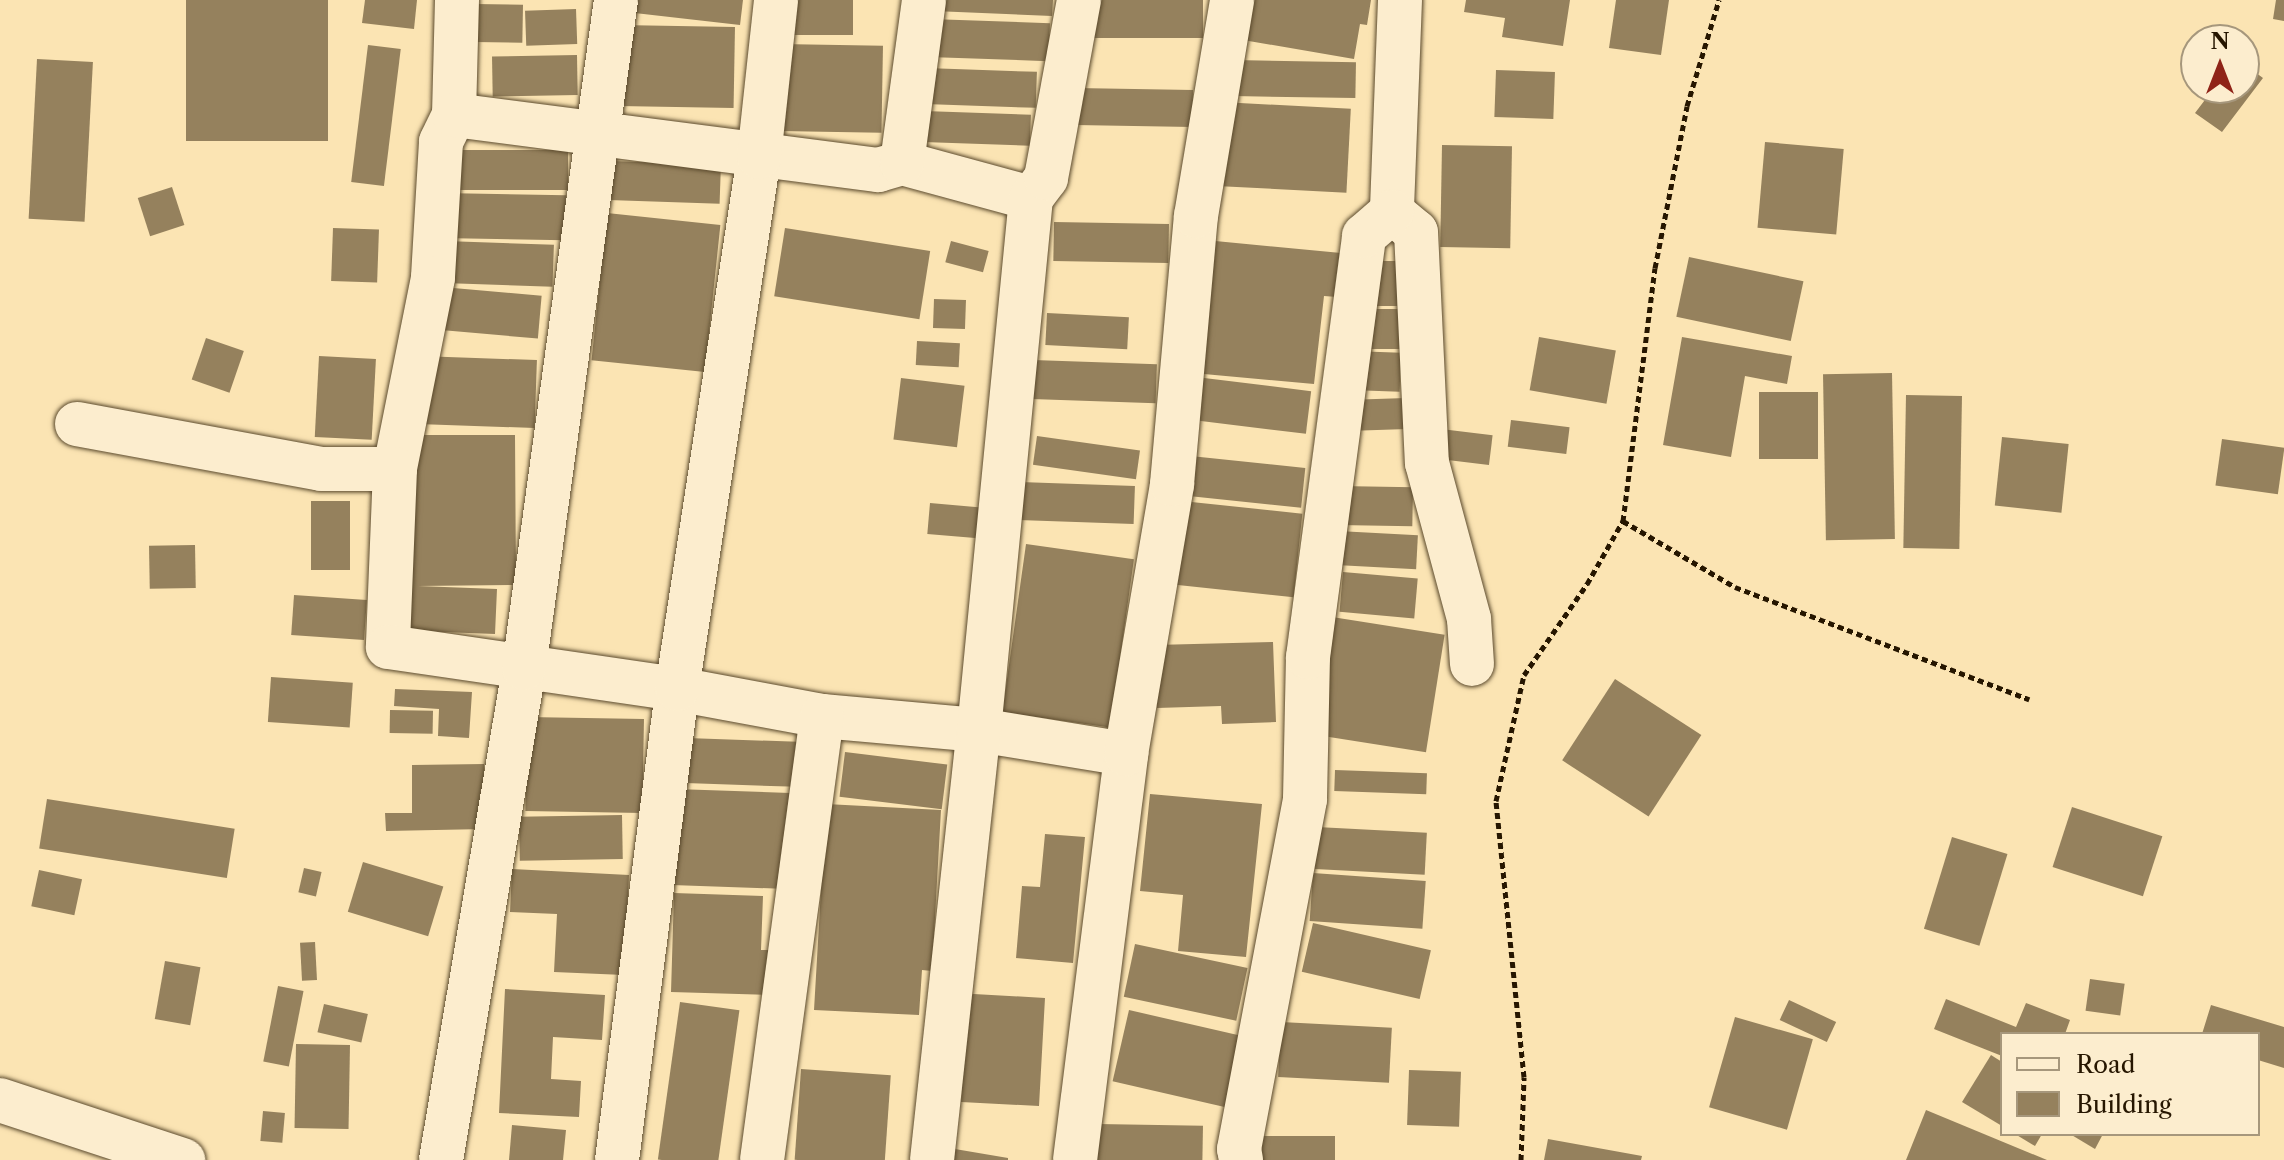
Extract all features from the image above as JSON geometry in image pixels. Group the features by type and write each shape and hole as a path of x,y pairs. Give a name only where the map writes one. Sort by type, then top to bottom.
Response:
{"street":[{"path":"457,0 454,115 441,142 433,278 395,469 388,647 677,689 822,716 979,730 1126,754"},
{"path":"441,1160 524,668 594,136 616,0"},
{"path":"617,1160 677,689 759,157 776,0"},
{"path":"902,163 924,0"},
{"path":"932,1160 979,730 1031,198 1046,178 1079,0"},
{"path":"1075,1160 1126,754 1172,484 1196,216 1232,0"},
{"path":"1241,1160 1239,1149 1305,799 1308,657 1364,236 1392,212 1400,0"},
{"path":"454,115 594,136 878,170 902,163 1031,198"},
{"path":"1392,212 1416,232 1427,463 1469,619 1472,664"},
{"path":"77,424 321,469 395,469"},
{"path":"762,1160 822,716"},
{"path":"0,1100 183,1160"}],"path":[{"path":"1521,1160 1524,1077 1496,801 1524,675 1587,584 1623,521 1655,268 1687,106 1719,0"},
{"path":"1623,521 1735,587 2029,699"}],"building":[{"path":"186,0 328,0 328,141 186,141"},
{"path":"365,0 417,0 414,29 362,23"},
{"path":"627,0 743,0 740,25 626,12"},
{"path":"781,0 853,0 853,35 781,35"},
{"path":"935,0 1053,0 1052,16 934,11"},
{"path":"1091,0 1203,0 1203,38 1091,38"},
{"path":"1250,0 1371,0 1367,25 1360,24 1354,59 1243,40"},
{"path":"1466,0 1570,0 1563,46 1502,37 1505,18 1464,12"},
{"path":"1616,0 1669,0 1661,55 1609,48"},
{"path":"2276,0 2284,0 2284,21 2273,19"},
{"path":"475,4 523,5 522,43 474,42"},
{"path":"576,9 577,44 526,46 525,11"},
{"path":"930,19 1050,23 1049,61 929,57"},
{"path":"620,25 735,27 734,108 619,106"},
{"path":"780,44 883,46 881,133 778,131"},
{"path":"368,45 401,49 384,186 351,182"},
{"path":"577,55 578,95 493,96 492,56"},
{"path":"37,59 93,62 85,222 29,219"},
{"path":"1234,60 1356,62 1355,98 1233,96"},
{"path":"926,68 1037,72 1036,108 925,104"},
{"path":"1496,70 1555,72 1553,119 1494,117"},
{"path":"1076,88 1193,90 1192,127 1075,125"},
{"path":"1221,102 1351,109 1346,193 1217,186"},
{"path":"2202,104 2243,104 2222,132 2195,113"},
{"path":"924,111 1031,115 1030,146 923,142"},
{"path":"1765,142 1844,149 1836,235 1758,228"},
{"path":"1442,145 1512,146 1510,248 1440,247"},
{"path":"444,150 568,150 568,190 444,190"},
{"path":"610,161 721,165 720,204 609,200"},
{"path":"172,187 184,225 150,236 138,198"},
{"path":"442,193 566,195 565,240 441,238"},
{"path":"607,213 720,225 705,372 592,360"},
{"path":"1054,222 1169,224 1168,263 1053,261"},
{"path":"333,228 379,230 377,283 331,281"},
{"path":"785,228 930,251 919,319 774,296"},
{"path":"1205,240 1341,253 1337,297 1324,296 1314,384 1193,373"},
{"path":"445,241 554,245 552,287 444,283"},
{"path":"951,241 989,251 983,272 945,262"},
{"path":"1689,257 1803,281 1791,341 1676,317"},
{"path":"1364,261 1397,261 1397,306 1364,306"},
{"path":"442,287 542,296 538,339 438,330"},
{"path":"934,299 966,300 965,329 933,328"},
{"path":"1356,309 1404,309 1404,349 1356,349"},
{"path":"1047,313 1129,317 1127,349 1045,345"},
{"path":"1539,337 1616,351 1606,404 1530,390"},
{"path":"1682,337 1792,356 1787,384 1745,376 1731,457 1663,445"},
{"path":"206,338 244,351 229,393 192,380"},
{"path":"917,341 960,343 959,367 916,365"},
{"path":"1352,351 1401,353 1400,392 1351,390"},
{"path":"319,356 376,359 372,440 315,437"},
{"path":"420,356 537,360 535,428 418,424"},
{"path":"1033,360 1157,364 1156,403 1032,399"},
{"path":"1892,373 1895,539 1826,540 1823,374"},
{"path":"1196,377 1311,391 1306,434 1191,420"},
{"path":"901,378 965,386 957,447 893,440"},
{"path":"1759,392 1818,392 1818,459 1759,459"},
{"path":"1906,395 1962,396 1959,549 1903,548"},
{"path":"1406,398 1407,429 1347,431 1346,400"},
{"path":"1511,420 1570,427 1566,454 1508,447"},
{"path":"1441,429 1493,435 1489,465 1437,459"},
{"path":"409,435 515,435 516,585 418,586 497,589 495,634 390,630"},
{"path":"1037,436 1140,450 1136,479 1033,465"},
{"path":"2002,437 2069,444 2061,513 1995,506"},
{"path":"2222,439 2284,448 2278,494 2215,486"},
{"path":"1181,455 1305,468 1301,508 1177,495"},
{"path":"1020,482 1135,486 1134,524 1019,520"},
{"path":"1339,486 1413,487 1412,526 1338,525"},
{"path":"311,501 350,501 350,570 311,570"},
{"path":"1182,501 1302,514 1294,597 1173,585"},
{"path":"930,503 984,508 981,539 927,534"},
{"path":"1338,531 1418,535 1416,569 1336,565"},
{"path":"1026,544 1134,559 1110,728 1002,712"},
{"path":"195,545 196,588 150,589 149,546"},
{"path":"1343,572 1418,579 1414,618 1340,612"},
{"path":"294,595 367,600 364,640 291,635"},
{"path":"1332,617 1445,635 1426,752 1313,735"},
{"path":"1273,642 1276,722 1222,724 1221,706 1157,708 1155,645"},
{"path":"271,677 353,683 350,728 268,722"},
{"path":"1615,679 1701,735 1649,816 1562,760"},
{"path":"395,689 472,692 469,738 438,736 439,709 394,706"},
{"path":"390,710 433,711 433,734 390,733"},
{"path":"527,717 644,719 642,813 525,811"},
{"path":"687,738 798,742 796,787 685,783"},
{"path":"845,752 947,765 942,809 840,797"},
{"path":"484,764 485,829 386,831 385,813 412,813 412,765"},
{"path":"1335,770 1427,773 1426,794 1334,791"},
{"path":"675,789 790,793 787,889 672,885"},
{"path":"1150,794 1262,804 1246,957 1178,951 1183,895 1140,891"},
{"path":"47,799 235,829 227,878 39,848"},
{"path":"826,804 941,810 932,971 922,970 919,1015 814,1010"},
{"path":"2072,807 2162,836 2143,896 2053,867"},
{"path":"622,815 623,859 520,861 519,817"},
{"path":"1317,827 1427,833 1425,875 1315,869"},
{"path":"1045,834 1085,837 1073,963 1016,958 1022,886 1040,887"},
{"path":"1952,837 2007,854 1979,946 1924,929"},
{"path":"363,862 443,887 428,936 348,912"},
{"path":"304,868 322,872 316,896 298,892"},
{"path":"512,869 629,875 624,975 554,972 557,914 510,912"},
{"path":"39,870 82,879 74,915 31,906"},
{"path":"1313,873 1426,881 1422,929 1310,921"},
{"path":"674,893 763,896 761,950 776,950 774,995 671,992"},
{"path":"1313,923 1431,950 1420,999 1302,972"},
{"path":"315,942 317,980 302,981 300,943"},
{"path":"1135,944 1247,968 1236,1021 1124,997"},
{"path":"165,961 200,967 190,1025 155,1019"},
{"path":"2090,979 2125,984 2120,1016 2086,1011"},
{"path":"278,986 304,991 289,1067 263,1062"},
{"path":"505,989 605,995 602,1040 553,1037 551,1079 581,1081 579,1117 499,1113"},
{"path":"956,993 1045,998 1039,1106 961,1102 964,1057"},
{"path":"1946,999 2016,1027 2026,1003 2070,1020 2066,1032 2000,1032 2000,1055 1934,1029"},
{"path":"1789,1000 1836,1022 1827,1042 1780,1020"},
{"path":"680,1002 739,1010 718,1160 658,1159"},
{"path":"324,1004 368,1014 361,1042 317,1032"},
{"path":"2211,1005 2284,1027 2284,1068 2260,1061 2260,1032 2203,1032"},
{"path":"1129,1010 1242,1036 1226,1107 1113,1081"},
{"path":"1735,1017 1813,1039 1787,1130 1709,1107"},
{"path":"1281,1022 1392,1028 1389,1083 1278,1077"},
{"path":"296,1044 350,1045 349,1129 295,1128"},
{"path":"1991,1055 2000,1061 2000,1125 1962,1102"},
{"path":"801,1069 891,1075 885,1160 795,1160"},
{"path":"1409,1070 1461,1072 1459,1127 1407,1125"},
{"path":"1926,1110 2047,1160 1906,1160"},
{"path":"263,1111 285,1113 282,1143 260,1141"},
{"path":"1098,1124 1203,1126 1202,1160 1097,1160"},
{"path":"512,1125 566,1130 563,1160 509,1160"},
{"path":"1257,1136 1335,1136 1335,1160 1257,1160"},
{"path":"2018,1136 2041,1136 2035,1146"},
{"path":"2073,1136 2102,1136 2095,1149"},
{"path":"1548,1139 1642,1156 1641,1160 1544,1160"},
{"path":"949,1148 1008,1158 1008,1160 947,1160"}]}
